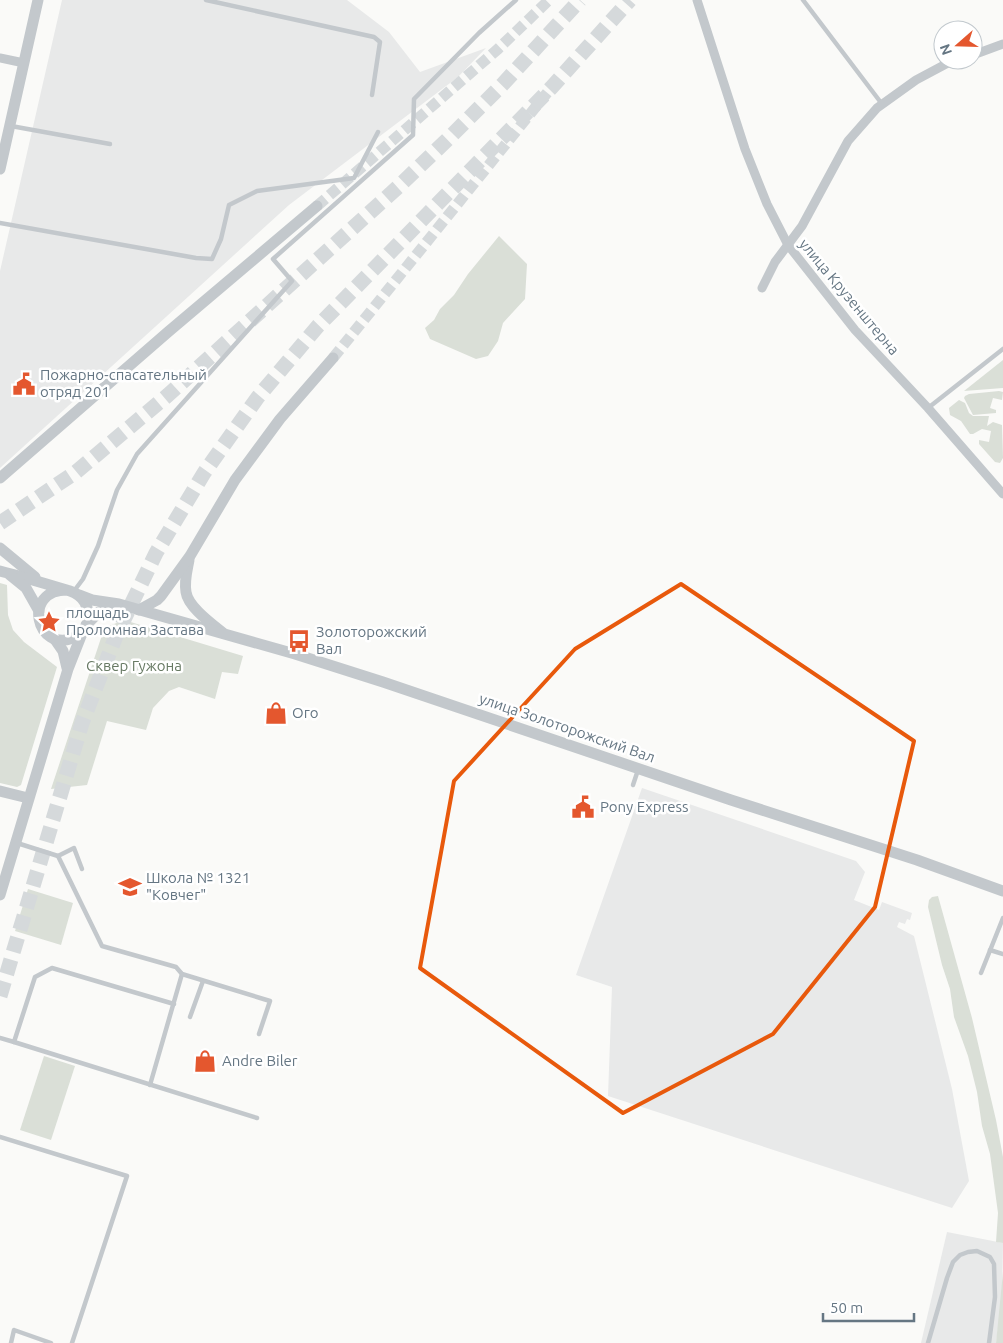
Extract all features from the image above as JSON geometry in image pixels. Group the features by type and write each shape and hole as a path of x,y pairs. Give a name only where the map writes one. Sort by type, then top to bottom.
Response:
{"street":[{"path":"0,169 38,0"},
{"name":"улица Крузенштерна","path":"697,0 745,149 767,204 788,246 855,330 1000,483 1003,494"},
{"path":"983,51 1003,44"},
{"path":"0,58 24,63"},
{"path":"762,288 775,262 802,226 848,141 877,108 916,80 935,70"},
{"path":"2,476 317,206"},
{"path":"139,610 157,600 190,556 241,472 280,419 333,358"},
{"path":"0,548 39,580"},
{"path":"190,556 185,579 186,594 194,608 226,636"},
{"path":"2,571 26,588 39,611"},
{"path":"0,895 28,798 68,670 85,628 88,612 84,600 73,592 39,580 2,571"},
{"path":"68,670 64,651 40,624 39,611 40,605 48,595 54,592 73,592"},
{"name":"улица Золоторожский Вал","path":"73,592 92,600 119,604 226,636 295,654 916,860 1003,891"},
{"path":"54,638 60,640 73,638 99,612 119,604"},
{"path":"0,791 28,798"}],"lane":[{"path":"206,0 374,37 380,42 372,95"},
{"path":"73,592 83,579 98,546 117,490 137,454 292,281 273,259 413,135 414,99 479,33 516,0"},
{"path":"803,0 882,104"},
{"path":"10,126 110,144"},
{"path":"0,223 196,258 212,258 221,239 229,205 257,191 354,178 378,132"},
{"path":"928,408 1003,349"},
{"path":"633,785 638,768"},
{"path":"16,842 58,856 74,848 82,869"},
{"path":"58,856 102,946 176,967 182,974 270,1001 259,1034"},
{"path":"981,973 1003,918"},
{"path":"990,950 1003,954"},
{"path":"14,1042 35,977 52,968 174,1004"},
{"path":"150,1085 182,974"},
{"path":"190,1016 202,981"},
{"path":"0,1038 257,1118"},
{"path":"0,1137 127,1176 72,1343"},
{"path":"928,1343 953,1262 960,1255 977,1251 990,1257 994,1264 994,1297 989,1343"},
{"path":"10,1343 14,1330 51,1343"}],"highlighted area":[{"path":"681,584 914,741 875,907 773,1034 623,1113 420,968 454,781 575,649"}],"shaded area":[{"path":"62,0 347,0 389,32 420,72 486,48 458,77 289,205 0,468 0,271"},
{"path":"642,788 856,861 865,872 854,900 879,910 882,902 912,913 910,920 907,919 905,924 899,922 897,927 914,936 952,1089 969,1181 952,1208 608,1096 612,987 576,975"},
{"path":"947,1232 1003,1243 1002,1298 996,1343 921,1343"}],"green space":[{"path":"499,236 527,264 525,299 503,323 498,341 488,356 476,359 430,339 425,328 434,320 440,309 454,295 468,274"},
{"path":"1003,360 1003,388 964,391"},
{"path":"1003,392 1002,400 993,398 990,408 996,410 996,413 973,415 964,398 969,394"},
{"path":"959,400 965,403 969,413 973,416 989,416 987,426 993,422 1002,425 1003,458 1000,463 995,462 979,444 979,440 989,442 991,431 982,429 970,434 961,421 950,415 949,408"},
{"path":"0,583 7,585 8,615 13,630 24,642 57,667 21,785 17,787 0,783"},
{"name":"Сквер Гужона","path":"124,620 243,656 238,674 222,672 215,699 179,687 169,691 153,708 146,730 107,721 87,785 51,789 102,635 109,626"},
{"path":"28,889 73,903 61,945 15,931"},
{"path":"938,896 972,1018 1003,1157 1003,1243 996,1242 998,1213 990,1154 982,1126 977,1092 968,1056 954,1017 950,989 942,965 928,907 929,900 932,897"},
{"path":"44,1056 75,1066 51,1140 20,1130"},
{"path":"1003,1272 1003,1343 996,1343"}],"tunnel":[{"path":"317,206 498,49 549,0"},
{"path":"0,523 76,472 168,395 398,187 502,85 580,0"},
{"path":"0,996 82,723 116,636 156,553 204,473 258,397 318,326 551,88 630,0"},
{"path":"333,358 551,88"}],"place":[{"name":"Пожарно-спасательный отряд 201","path":"24,384"},
{"name":"площадь Проломная Застава","path":"49,622"},
{"name":"Золоторожский Вал","path":"299,641"},
{"name":"Ого","path":"276,713"},
{"name":"Pony Express","path":"583,807"},
{"name":"Школа № 1321 \"Ковчег\"","path":"130,887"},
{"name":"Andre Biler","path":"205,1061"}]}
